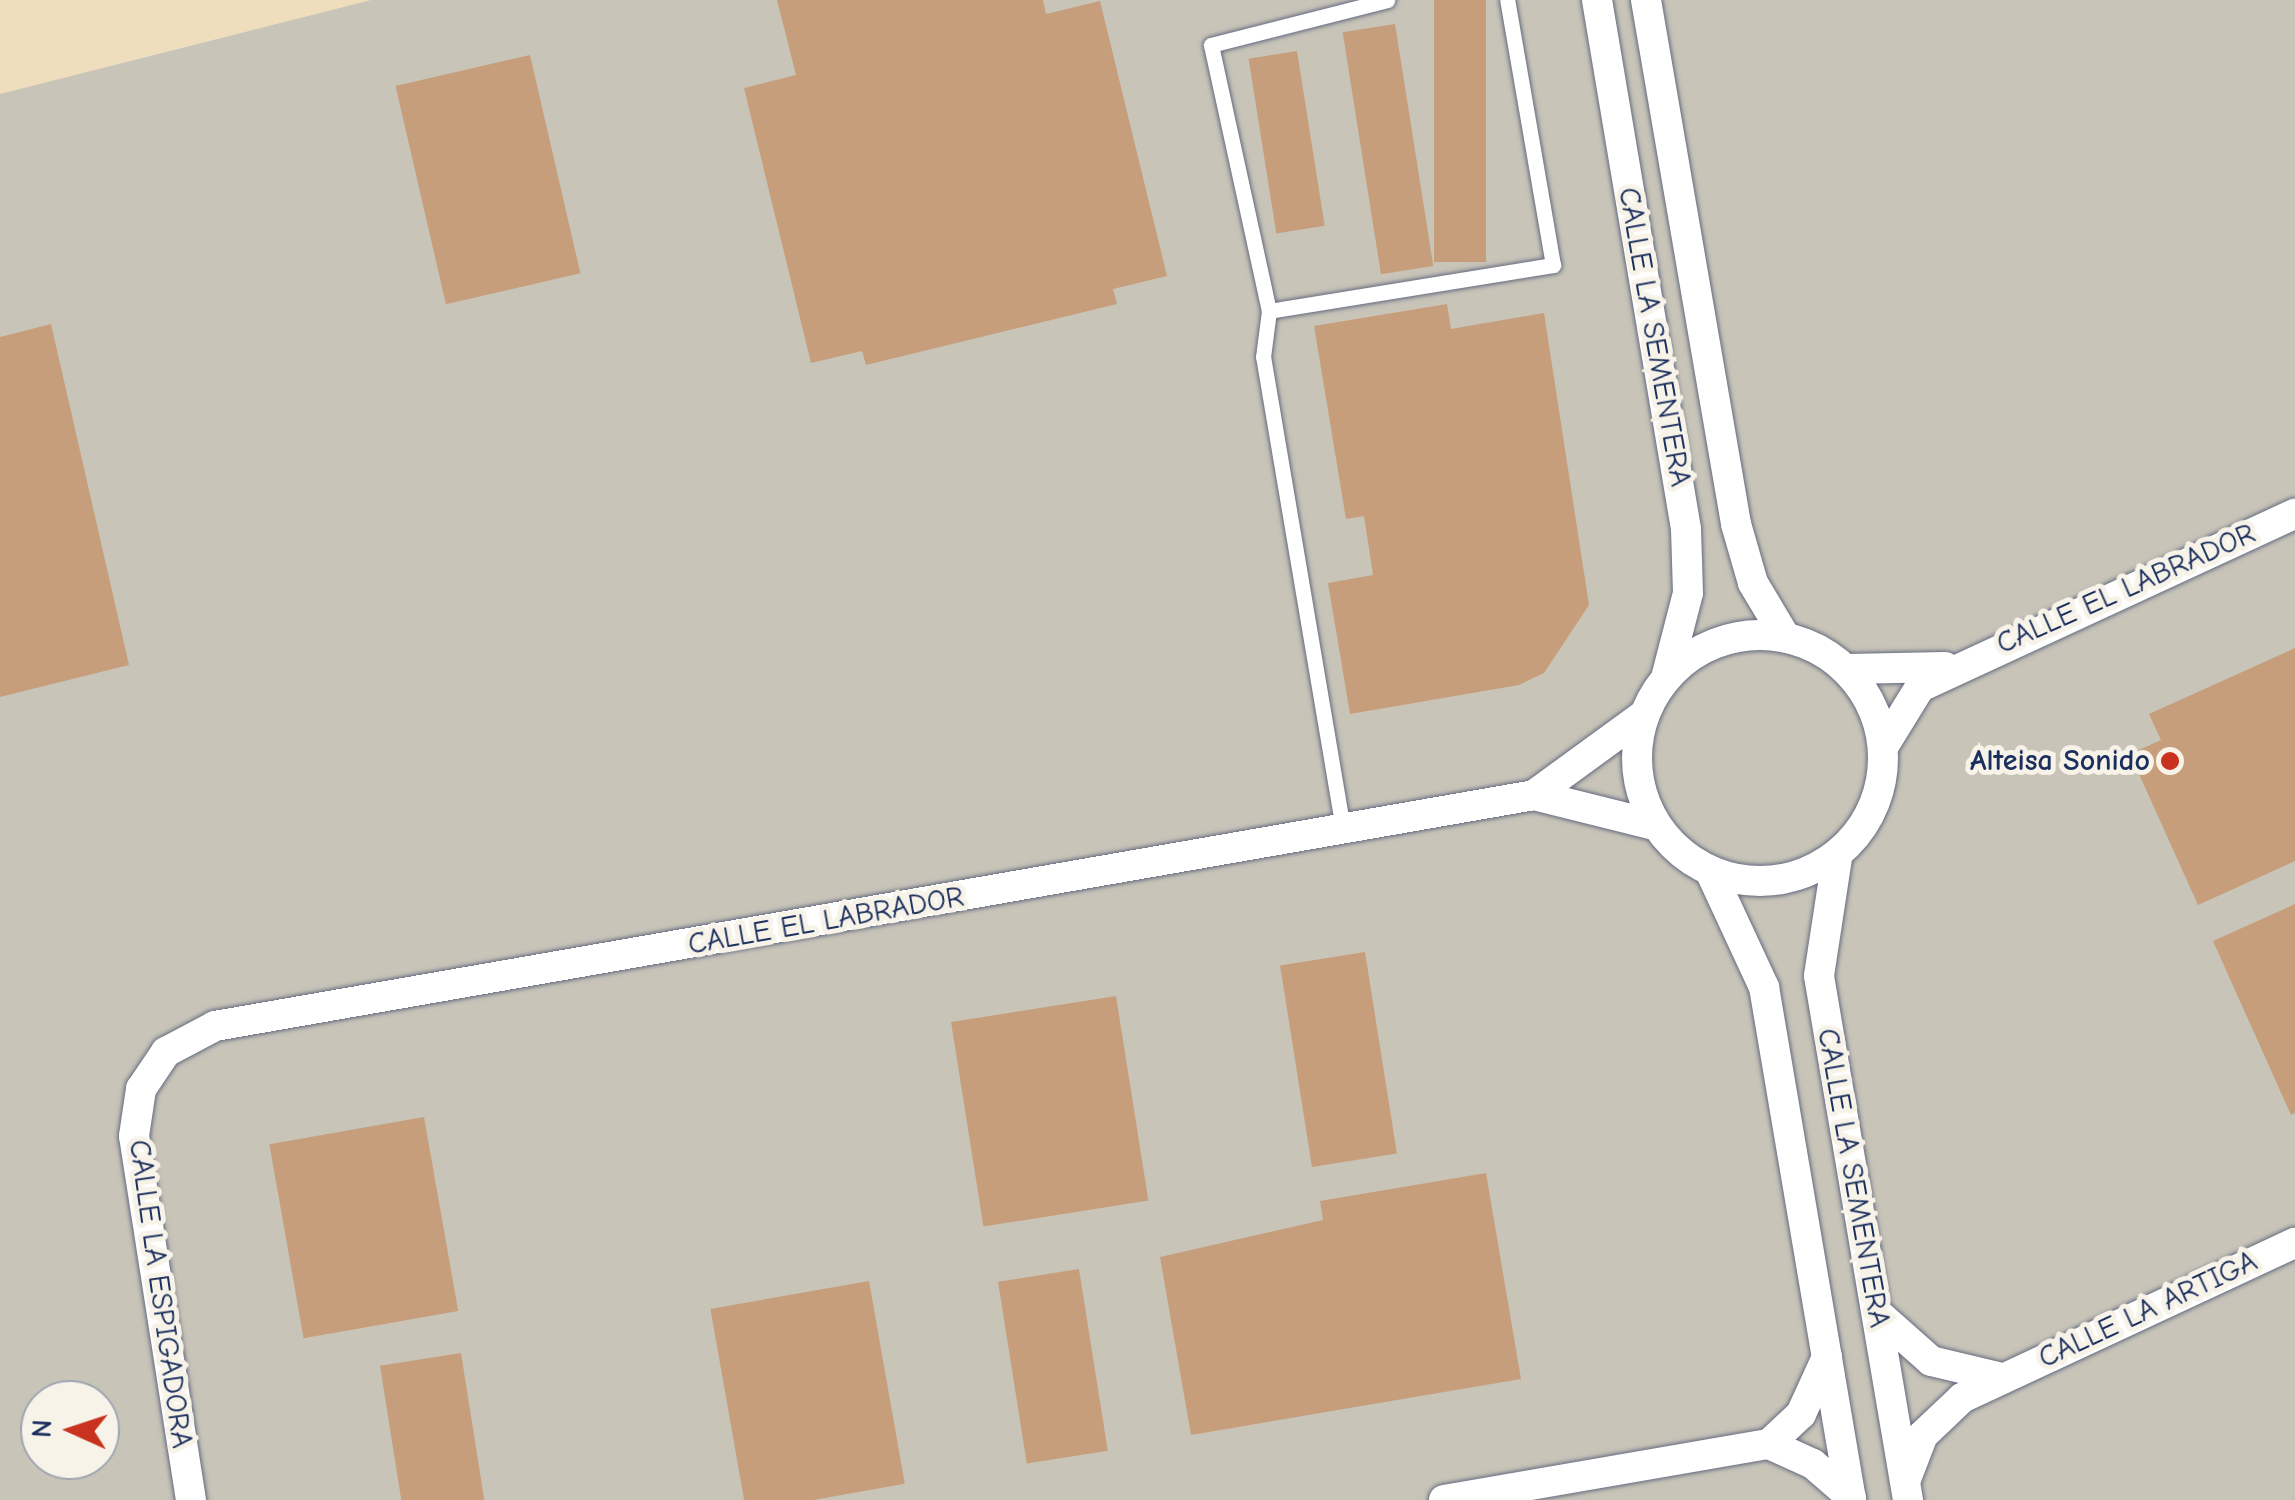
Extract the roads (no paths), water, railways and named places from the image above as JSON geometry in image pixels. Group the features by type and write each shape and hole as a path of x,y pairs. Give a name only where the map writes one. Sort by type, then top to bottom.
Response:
{"street":[{"name":"CALLE LA SEMENTERA","path":"1596,0 1686,533 1688,593 1667,674"},
{"name":"CALLE LA SEMENTERA","path":"1646,0 1736,524 1753,582 1784,635"},
{"name":"CALLE EL LABRADOR","path":"1883,747 1920,687 1958,665 2295,514"},
{"path":"1784,635 1847,669 1872,705 1883,747 1879,791 1837,858 1772,881 1711,872 1654,825 1636,773 1641,718 1667,674 1721,639 1784,635"},
{"name":"CALLE EL LABRADOR","path":"1847,669 1958,665"},
{"name":"CALLE EL LABRADOR","path":"1534,795 1641,718"},
{"name":"CALLE EL LABRADOR","path":"141,1089 166,1052 215,1026 1534,795 1654,825"},
{"name":"CALLE LA SEMENTERA","path":"1837,858 1819,976 1906,1491"},
{"name":"CALLE LA SEMENTERA","path":"1711,872 1764,987 1851,1498"},
{"name":"CALLE LA ESPIGADORA","path":"141,1089 134,1136 191,1500"},
{"name":"CALLE LA ARTIGA","path":"1906,1491 1936,1420 2001,1377 2295,1242"},
{"name":"CALLE LA ARTIGA","path":"1876,1312 1944,1368 2001,1377"},
{"path":"1444,1500 1770,1444 1801,1414 1827,1356"},
{"path":"1770,1444 1813,1464 1851,1498"}],"lane":[{"path":"1343,829 1263,357 1269,311 1211,45 1387,0"},
{"path":"1269,311 1553,265 1507,0"}],"place":[{"name":"Alteisa Sonido","path":"2170,761"}]}
